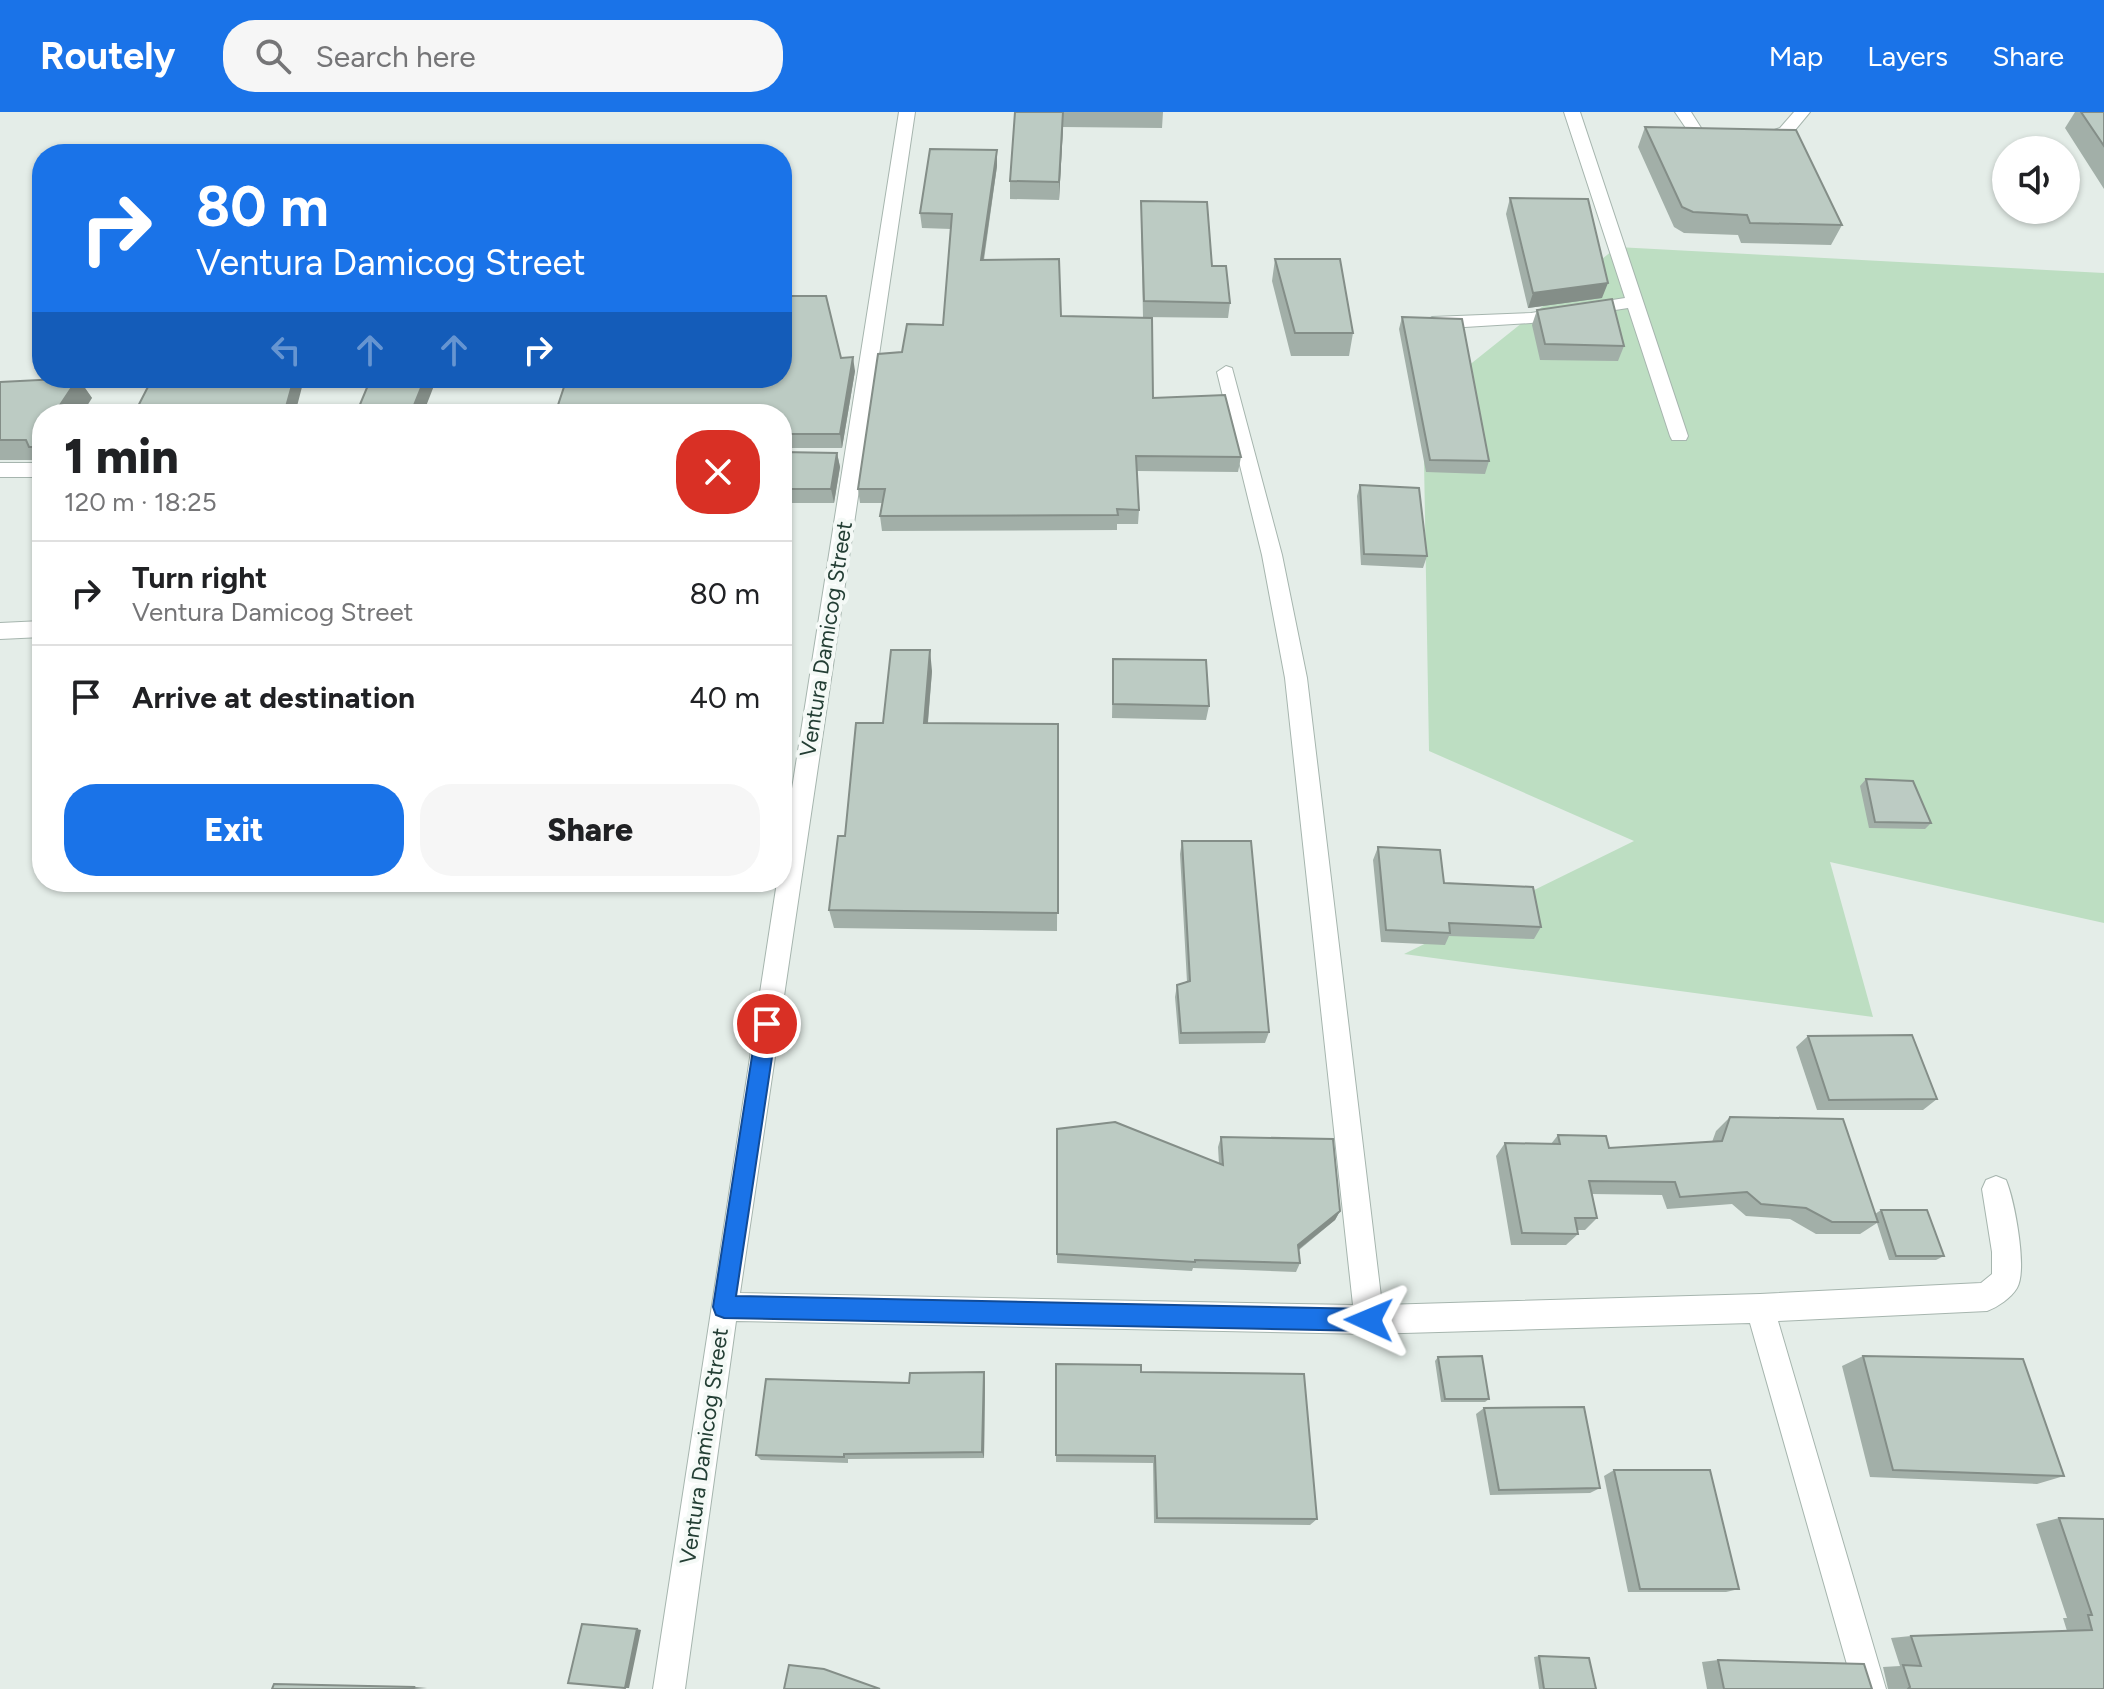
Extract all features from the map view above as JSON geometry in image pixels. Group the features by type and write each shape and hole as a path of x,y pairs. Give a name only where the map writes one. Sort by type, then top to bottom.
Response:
{"street":[{"name":"Ventura Damicog Street","path":"792,834 846,458 907,112"},
{"path":"1572,112 1679,436"},
{"path":"1683,112 1698,134 1741,140 1779,136 1796,124 1802,112"},
{"path":"1429,323 1506,321 1635,302"},
{"path":"1226,372 1272,555 1296,678 1369,1320"},
{"path":"0,470 32,470"},
{"path":"0,631 32,629"},
{"name":"Ventura Damicog Street","path":"669,1689 784,892"},
{"path":"724,1307 1369,1320 1760,1308 1987,1297 2006,1280 2006,1252 1996,1189"},
{"path":"1760,1308 1870,1689"}],"green space":[{"path":"1617,247 2104,273 2104,923 1830,862 1873,1017 1404,954 1634,841 1429,751 1423,402"}],"building":[{"path":"1015,112 1063,112 1059,182 1010,181"},
{"path":"2081,112 2104,112 2104,146"},
{"path":"1645,127 1796,130 1842,225 1750,223 1747,215 1693,212 1682,207"},
{"path":"930,149 997,150 981,260 1059,259 1061,316 1152,318 1153,398 1225,395 1241,457 1136,456 1139,510 1117,509 1118,515 880,516 885,489 858,489 878,354 902,352 907,324 943,325 952,214 920,213"},
{"path":"1510,198 1588,199 1608,283 1533,293"},
{"path":"1141,201 1207,202 1212,266 1226,266 1230,303 1144,301"},
{"path":"1275,259 1340,259 1353,333 1295,333"},
{"path":"792,296 826,296 841,358 853,357 840,434 792,434 792,404 558,404 564,388 792,388"},
{"path":"1612,299 1624,346 1545,344 1537,310"},
{"path":"1402,317 1462,319 1489,461 1430,460"},
{"path":"32,380 32,388 71,388 61,404 32,404 32,447 26,440 0,440 0,382"},
{"path":"147,388 291,388 287,404 139,404"},
{"path":"367,388 421,388 414,404 360,404"},
{"path":"792,452 837,453 831,489 792,489"},
{"path":"1360,485 1419,488 1427,556 1364,554"},
{"path":"891,650 930,650 924,723 1058,724 1058,913 829,910 838,836 845,836 856,723 883,723"},
{"path":"1113,659 1206,660 1209,706 1113,704"},
{"path":"1866,779 1913,781 1931,823 1875,822"},
{"path":"1182,841 1251,841 1269,1032 1181,1033 1177,985 1190,981"},
{"path":"1378,847 1440,850 1444,883 1533,887 1541,927 1449,923 1450,933 1386,930"},
{"path":"1912,1035 1937,1099 1829,1100 1808,1036"},
{"path":"1730,1117 1843,1119 1878,1222 1832,1222 1806,1208 1761,1204 1747,1192 1680,1197 1675,1182 1589,1181 1597,1218 1575,1218 1578,1234 1522,1233 1505,1143 1560,1144 1558,1135 1606,1136 1609,1148 1722,1141"},
{"path":"1115,1122 1223,1165 1221,1137 1333,1139 1340,1211 1298,1245 1300,1263 1195,1262 1057,1254 1057,1129"},
{"path":"1881,1210 1927,1210 1944,1256 1896,1256"},
{"path":"1482,1356 1489,1399 1445,1399 1438,1357"},
{"path":"1863,1356 2023,1359 2064,1476 1893,1470"},
{"path":"1056,1364 1141,1365 1141,1372 1304,1374 1317,1519 1157,1518 1155,1456 1056,1455"},
{"path":"984,1372 982,1452 844,1454 844,1457 756,1455 766,1379 909,1383 910,1373"},
{"path":"1584,1407 1600,1488 1499,1490 1484,1408"},
{"path":"1614,1470 1710,1470 1739,1589 1640,1589"},
{"path":"2059,1518 2104,1519 2104,1689 1908,1689 1903,1665 1921,1666 1911,1636 2092,1630 2088,1615 2092,1615"},
{"path":"582,1624 637,1629 625,1688 568,1683"},
{"path":"1539,1656 1589,1658 1596,1689 1544,1689"},
{"path":"1718,1660 1864,1664 1872,1689 1724,1689"},
{"path":"789,1665 824,1669 880,1689 784,1689"},
{"path":"274,1684 414,1687 272,1689"}],"route":[{"path":"767,1024 724,1307 1369,1320"}]}
